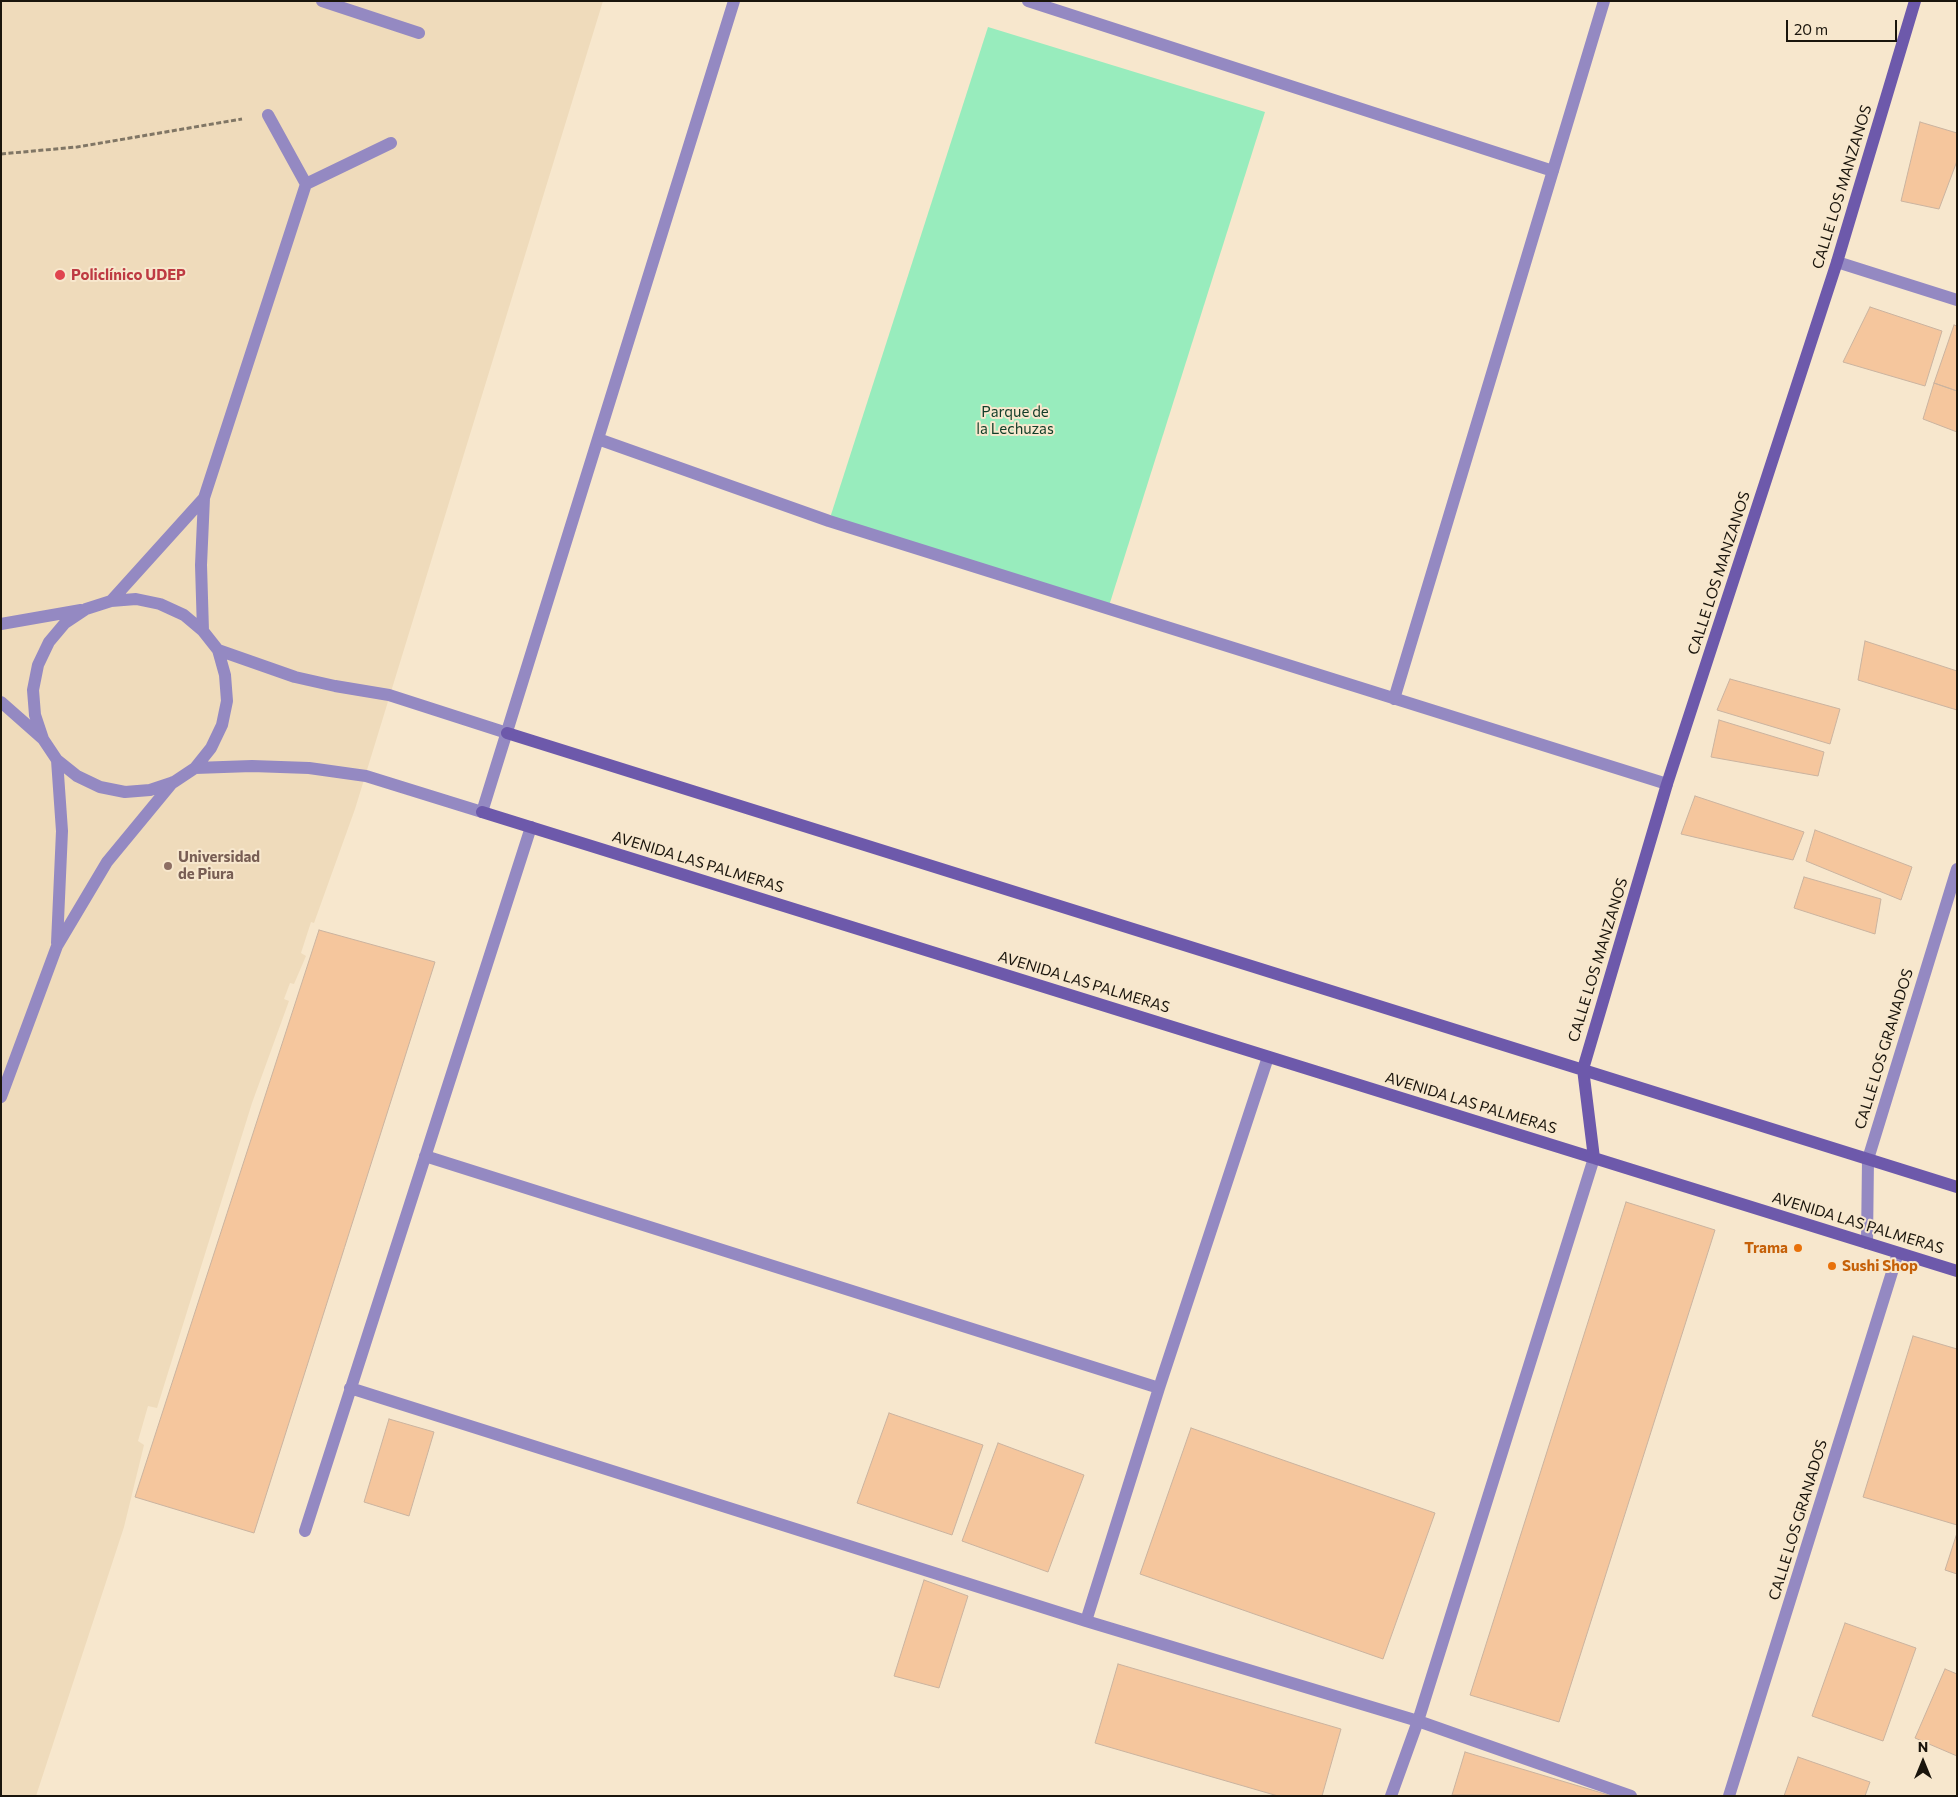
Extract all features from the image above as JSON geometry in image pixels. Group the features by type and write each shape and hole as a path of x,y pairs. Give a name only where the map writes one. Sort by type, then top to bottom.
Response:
{"street":[{"path":"322,1 419,33"},
{"path":"482,812 734,1"},
{"path":"1028,1 1552,171"},
{"path":"1394,698 1604,1"},
{"name":"CALLE LOS MANZANOS","path":"1594,1158 1583,1069 1667,784 1837,262 1915,1"},
{"path":"268,115 306,184"},
{"path":"203,631 201,565 204,498 306,184 391,144"},
{"path":"1837,262 1957,300"},
{"path":"598,439 829,521 1667,784"},
{"path":"111,601 204,498"},
{"path":"1,624 86,609 111,601 136,599 160,604 184,615 203,631 218,650 225,675 227,701 222,726 211,748 195,768 174,782 150,790 125,792 100,787 77,776 57,760 43,739 34,715 33,690 38,665 49,642 65,623 86,609"},
{"path":"218,650 295,676 335,686 389,695 1957,1187"},
{"path":"1,702 43,739"},
{"path":"57,760 62,831 57,946"},
{"name":"AVENIDA LAS PALMERAS","path":"195,768 252,766 299,768 366,776 1957,1271"},
{"path":"1,1097 57,946 107,862 174,782"},
{"path":"304,1532 531,827"},
{"name":"CALLE LOS GRANADOS","path":"1867,1243 1868,1159 1957,869"},
{"path":"1086,1622 1159,1388 1268,1057"},
{"path":"425,1156 1159,1388"},
{"path":"1391,1796 1418,1721 1594,1158"},
{"name":"CALLE LOS GRANADOS","path":"1729,1796 1898,1253"},
{"path":"350,1388 1086,1622 1418,1721 1631,1796"}],"path":[{"path":"1,154 77,146 268,115"}],"shaded area":[{"name":"Universidad de Piura","path":"1,1 603,1 355,809 314,923 311,922 301,953 306,956 294,984 290,983 284,999 289,1001 252,1103 157,1408 148,1406 138,1441 144,1445 124,1527 36,1796 1,1796"}],"green space":[{"name":"Parque de la Lechuzas","path":"988,27 1265,112 1108,609 829,521"}],"building":[{"path":"1920,122 1957,133 1957,161 1939,209 1901,201"},
{"path":"1870,307 1942,331 1925,386 1843,362"},
{"path":"1954,325 1957,326 1957,391 1934,383"},
{"path":"1934,383 1957,391 1957,432 1923,419"},
{"path":"1865,641 1957,671 1957,710 1858,680"},
{"path":"1730,679 1840,709 1830,744 1717,710"},
{"path":"1719,720 1824,752 1818,776 1711,757"},
{"path":"1695,796 1804,832 1793,860 1681,834"},
{"path":"1815,830 1912,867 1901,900 1806,861"},
{"path":"1804,877 1881,899 1875,934 1794,908"},
{"path":"319,930 435,962 254,1533 135,1497"},
{"path":"1626,1202 1715,1230 1559,1722 1470,1695"},
{"path":"1913,1336 1957,1349 1957,1525 1863,1497"},
{"path":"889,1413 983,1445 952,1535 857,1503"},
{"path":"389,1419 434,1432 409,1516 364,1502"},
{"path":"1191,1428 1435,1513 1383,1659 1140,1574"},
{"path":"998,1443 1084,1475 1048,1572 962,1541"},
{"path":"1957,1533 1957,1574 1945,1570"},
{"path":"924,1580 968,1596 939,1688 894,1676"},
{"path":"1845,1623 1916,1648 1883,1741 1812,1716"},
{"path":"1118,1664 1341,1729 1322,1796 1278,1796 1095,1743"},
{"path":"1945,1669 1957,1674 1957,1756 1915,1738"},
{"path":"1465,1752 1612,1796 1452,1795"},
{"path":"1798,1757 1870,1782 1865,1796 1784,1796"}],"place":[{"name":"Policlínico UDEP","path":"60,275"},
{"name":"Universidad de Piura","path":"168,866"},
{"name":"Trama","path":"1798,1248"},
{"name":"Sushi Shop","path":"1832,1266"}]}
